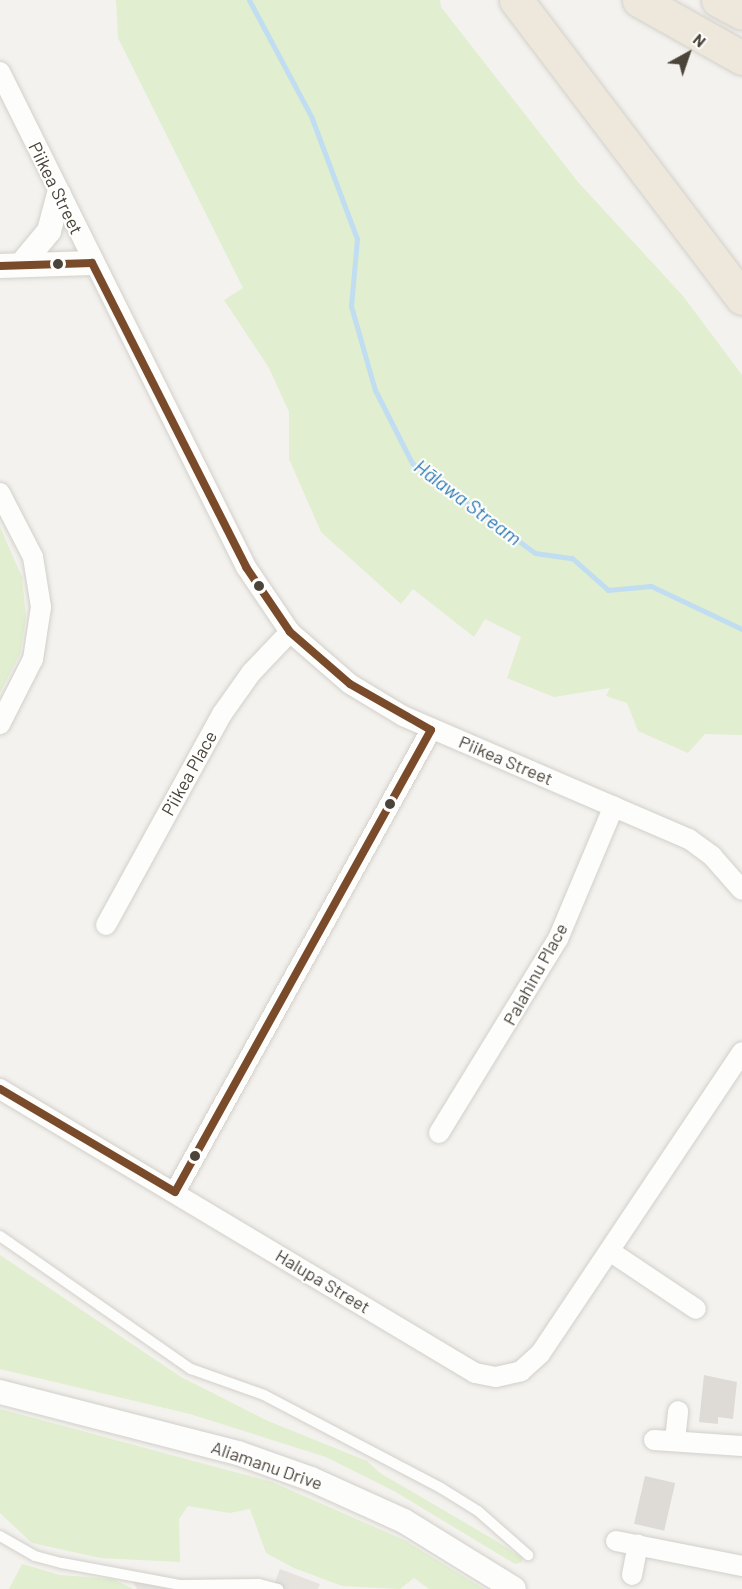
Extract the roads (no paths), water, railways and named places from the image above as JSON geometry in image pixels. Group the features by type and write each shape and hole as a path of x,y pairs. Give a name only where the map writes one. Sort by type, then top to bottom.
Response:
{"highway":[{"path":"516,0 742,298"},
{"path":"639,0 742,58"},
{"path":"718,0 742,13"}],"street":[{"name":"Piikea Street","path":"0,72 92,263 246,567 290,632 350,684 431,730 689,839 712,856 742,890"},
{"path":"11,265 49,231 59,194"},
{"path":"11,265 92,263"},
{"path":"0,493 33,557 41,607 33,659 0,724"},
{"name":"Piikea Place","path":"106,925 222,714 251,673 290,632"},
{"path":"175,1192 431,730"},
{"name":"Palahinu Place","path":"439,1134 558,939 614,806"},
{"path":"696,1309 611,1252 742,1052"},
{"name":"Halupa Street","path":"0,1089 487,1376 513,1375 529,1366 611,1252"},
{"name":"Aliamanu Drive","path":"0,1392 238,1453 311,1479 404,1521 514,1589"},
{"path":"675,1441 678,1411"},
{"path":"654,1440 742,1446"},
{"path":"616,1541 742,1566"},
{"path":"632,1575 638,1545"}],"lane":[{"path":"0,1236 191,1369 264,1395 441,1488 478,1511 528,1555"},
{"path":"0,1536 27,1552 62,1563 181,1585 259,1584 278,1589"}],"waterway":[{"name":"Hālawa Stream","path":"249,0 311,116 357,239 351,306 375,390 412,463 535,553 572,558 608,590 651,586 742,629"}]}
